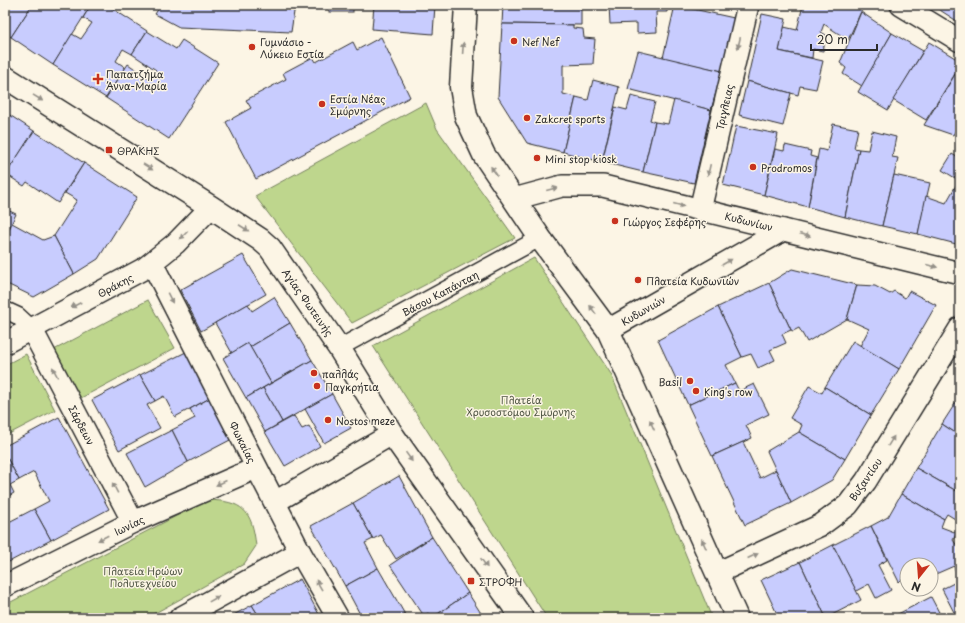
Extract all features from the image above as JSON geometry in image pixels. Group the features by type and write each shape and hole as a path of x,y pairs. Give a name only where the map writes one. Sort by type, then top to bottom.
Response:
{"street":[{"path":"466,5 460,87 466,116 484,156 540,238 608,330 737,618"},
{"name":"Τριγλειας","path":"700,210 748,5"},
{"path":"901,5 960,40"},
{"name":"Αγίας Φωτεινής","path":"5,77 211,207 261,240 270,248 339,348 392,434 522,618"},
{"name":"Κυδωνίων","path":"514,199 562,186 603,186 960,273"},
{"name":"Θράκης","path":"5,343 132,276 152,263 185,235 211,207"},
{"name":"Κυδωνιών","path":"608,330 783,230"},
{"name":"Βάσου Καπάνταη","path":"339,348 540,238"},
{"name":"Φωκαίας","path":"152,263 300,552 338,618"},
{"path":"5,310 18,316 32,328"},
{"name":"Σάρδεων","path":"32,328 133,522"},
{"name":"Βυζαντίου","path":"717,573 821,524 848,505 866,481 960,328"},
{"path":"275,502 392,434"},
{"name":"Ιωνίας","path":"5,586 133,522 256,468"},
{"path":"181,618 300,552"}],"green space":[{"path":"426,103 437,129 515,238 352,323 255,196"},
{"name":"Πλατεία Χρυσοστόμου Σμύρνης","path":"534,258 611,374 712,618 547,618 373,346"},
{"path":"148,300 175,348 79,399 54,350"},
{"path":"26,354 55,410 5,436 5,365"},
{"name":"Πλατεία Ηρώων Πολυτεχνείου","path":"207,500 229,503 237,506 244,510 248,516 252,524 256,546 244,564 146,618 5,618 5,608 9,603"}],"building":[{"path":"5,5 32,5 11,37 5,34"},
{"path":"32,5 91,5 53,65 11,37"},
{"path":"91,5 107,5 147,31 132,54 123,49 116,61 125,67 106,98 53,65 72,34 81,39 92,23 83,18"},
{"name":"Γυμνάσιο - Λύκειο Εστία","path":"161,5 295,5 291,32 179,27 155,14"},
{"path":"329,5 353,5 353,12 329,12"},
{"path":"374,5 435,5 433,34 372,29"},
{"path":"503,5 581,5 581,25 502,24"},
{"path":"609,5 667,5 667,12 656,12 657,32 637,33 637,23 610,24"},
{"path":"675,5 734,18 722,71 663,58"},
{"path":"803,5 864,5 848,40 824,24 821,32 826,35 823,51 813,49 812,58 779,51 784,27 797,30"},
{"path":"932,5 960,5 960,23"},
{"path":"861,12 892,33 862,86 843,74 846,68 840,63"},
{"path":"762,14 786,19 779,51 823,61 816,89 800,86 798,95 747,81"},
{"path":"502,24 573,25 573,28 583,29 584,38 595,39 593,64 563,65 563,94 576,97 563,152 527,143 498,97"},
{"path":"147,31 176,49 182,40 218,63 169,139 106,98 128,64 150,79 156,70 132,54"},
{"path":"892,33 923,51 888,110 858,92"},
{"name":"Εστία Νέας Σμύρνης","path":"381,37 410,97 256,179 226,122 251,108 246,100 286,79 283,73 313,57 316,62 353,42 357,50"},
{"path":"929,42 960,61 960,66 926,120 893,100"},
{"path":"638,51 722,71 711,110 628,89"},
{"path":"959,68 960,123 953,135 924,125"},
{"path":"593,80 619,87 602,162 563,152 576,97 588,100"},
{"path":"747,81 791,93 783,126 739,115"},
{"path":"631,96 655,102 650,120 655,122 643,172 602,162 615,107 627,110"},
{"path":"674,100 711,110 694,183 643,172 655,122 668,124"},
{"path":"5,112 34,131 5,176"},
{"path":"833,124 858,129 854,148 859,149 845,217 808,207 819,149 827,151"},
{"path":"736,126 778,134 764,195 723,185"},
{"path":"34,131 84,163 58,203 27,182 24,186 6,174"},
{"path":"872,131 896,137 892,157 898,158 882,226 845,217 859,149 868,150"},
{"path":"785,145 811,151 810,156 817,158 808,207 764,195 775,149 784,151"},
{"path":"952,154 960,159 960,181 942,170"},
{"path":"84,163 137,197 98,259 74,274 54,236 77,200 65,193"},
{"path":"894,175 930,183 918,234 882,226"},
{"path":"959,180 960,245 918,234 926,196 946,203"},
{"path":"5,209 16,214 5,237"},
{"path":"12,223 43,240 54,236 74,274 34,297 5,283 5,237"},
{"path":"243,255 266,294 201,331 180,290"},
{"path":"792,269 857,285 847,319 807,342 799,328 793,331 791,330 769,283"},
{"path":"769,283 791,330 782,334 786,343 770,350 775,360 758,368 751,354 742,357 718,307"},
{"path":"857,285 875,286 890,294 894,291 905,298 909,291 936,305 899,369 860,346 869,329 847,319"},
{"path":"274,297 290,323 250,347 248,343 232,353 215,323 248,304 252,311"},
{"path":"718,307 742,357 726,365 735,383 688,405 658,340"},
{"path":"290,323 312,360 271,383 250,347"},
{"path":"853,341 899,369 871,415 825,387"},
{"path":"248,343 271,383 246,398 223,358"},
{"path":"186,352 210,398 175,417 164,396 155,401 140,375"},
{"path":"312,360 332,394 282,422 263,388"},
{"path":"140,375 155,401 147,405 160,428 119,450 92,400"},
{"path":"735,383 739,391 754,384 769,414 746,425 752,438 712,456 688,405"},
{"path":"809,386 822,393 825,387 871,415 845,459 799,432 802,425 790,418"},
{"path":"263,388 282,422 265,432 246,398"},
{"path":"332,394 351,428 324,443 305,409"},
{"path":"960,396 960,436 942,424"},
{"path":"210,398 232,439 188,462 172,430 195,418 190,409"},
{"path":"294,416 302,429 309,426 320,446 285,466 265,432"},
{"path":"59,417 109,509 51,540 34,509 49,501 34,472 19,480 5,454 5,446"},
{"path":"942,424 960,436 960,493 916,468"},
{"path":"172,430 188,462 145,487 127,453"},
{"path":"799,432 845,459 832,480 791,503 767,451"},
{"path":"743,442 760,478 776,470 791,503 745,525 712,456"},
{"path":"5,454 19,480 10,485 14,493 5,498"},
{"path":"916,468 960,493 960,522 947,514 944,519 901,494"},
{"path":"399,476 432,537 396,559 381,535 373,539 353,503"},
{"path":"901,494 944,519 941,527 957,533 953,540 960,550 960,570 956,573 954,566 939,573 939,557 899,557 899,582 871,526 888,517"},
{"path":"353,503 373,539 365,543 378,568 345,586 311,526"},
{"path":"34,509 51,540 5,564 5,524"},
{"path":"871,526 887,560 878,565 891,590 876,598 869,584 856,591 833,545"},
{"path":"432,537 468,593 432,618 428,613 424,616 390,565"},
{"path":"833,545 861,600 826,618 800,562"},
{"path":"800,562 826,618 779,618 761,580"},
{"path":"378,568 407,618 362,618 345,586"},
{"path":"300,579 321,618 260,618 252,605"},
{"path":"960,580 960,618 957,618 942,589"},
{"path":"468,593 484,618 432,618"},
{"path":"931,597 942,618 897,618 896,615"},
{"path":"252,605 260,618 228,618"}],"place":[{"name":"Nef Nef","path":"514,41"},
{"name":"Γυμνάσιο - Λύκειο Εστία","path":"252,47"},
{"name":"Παπατζήμα Άννα-Μαρία","path":"98,79"},
{"name":"Εστία Νέας Σμύρνης","path":"322,104"},
{"name":"Zakcret sports","path":"527,118"},
{"name":"ΘΡΑΚΗΣ","path":"109,150"},
{"name":"Mini stop kiosk","path":"537,158"},
{"name":"Prodromos","path":"753,167"},
{"name":"Γιώργος Σεφέρης","path":"615,221"},
{"name":"Πλατεία Κυδωνιών","path":"638,280"},
{"name":"παλλάς","path":"314,373"},
{"name":"Basil","path":"690,381"},
{"name":"Παγκρήτια","path":"317,386"},
{"name":"King's row","path":"696,391"},
{"name":"Nostos meze","path":"328,420"},
{"name":"ΣΤΡΟΦΗ","path":"471,581"}]}
